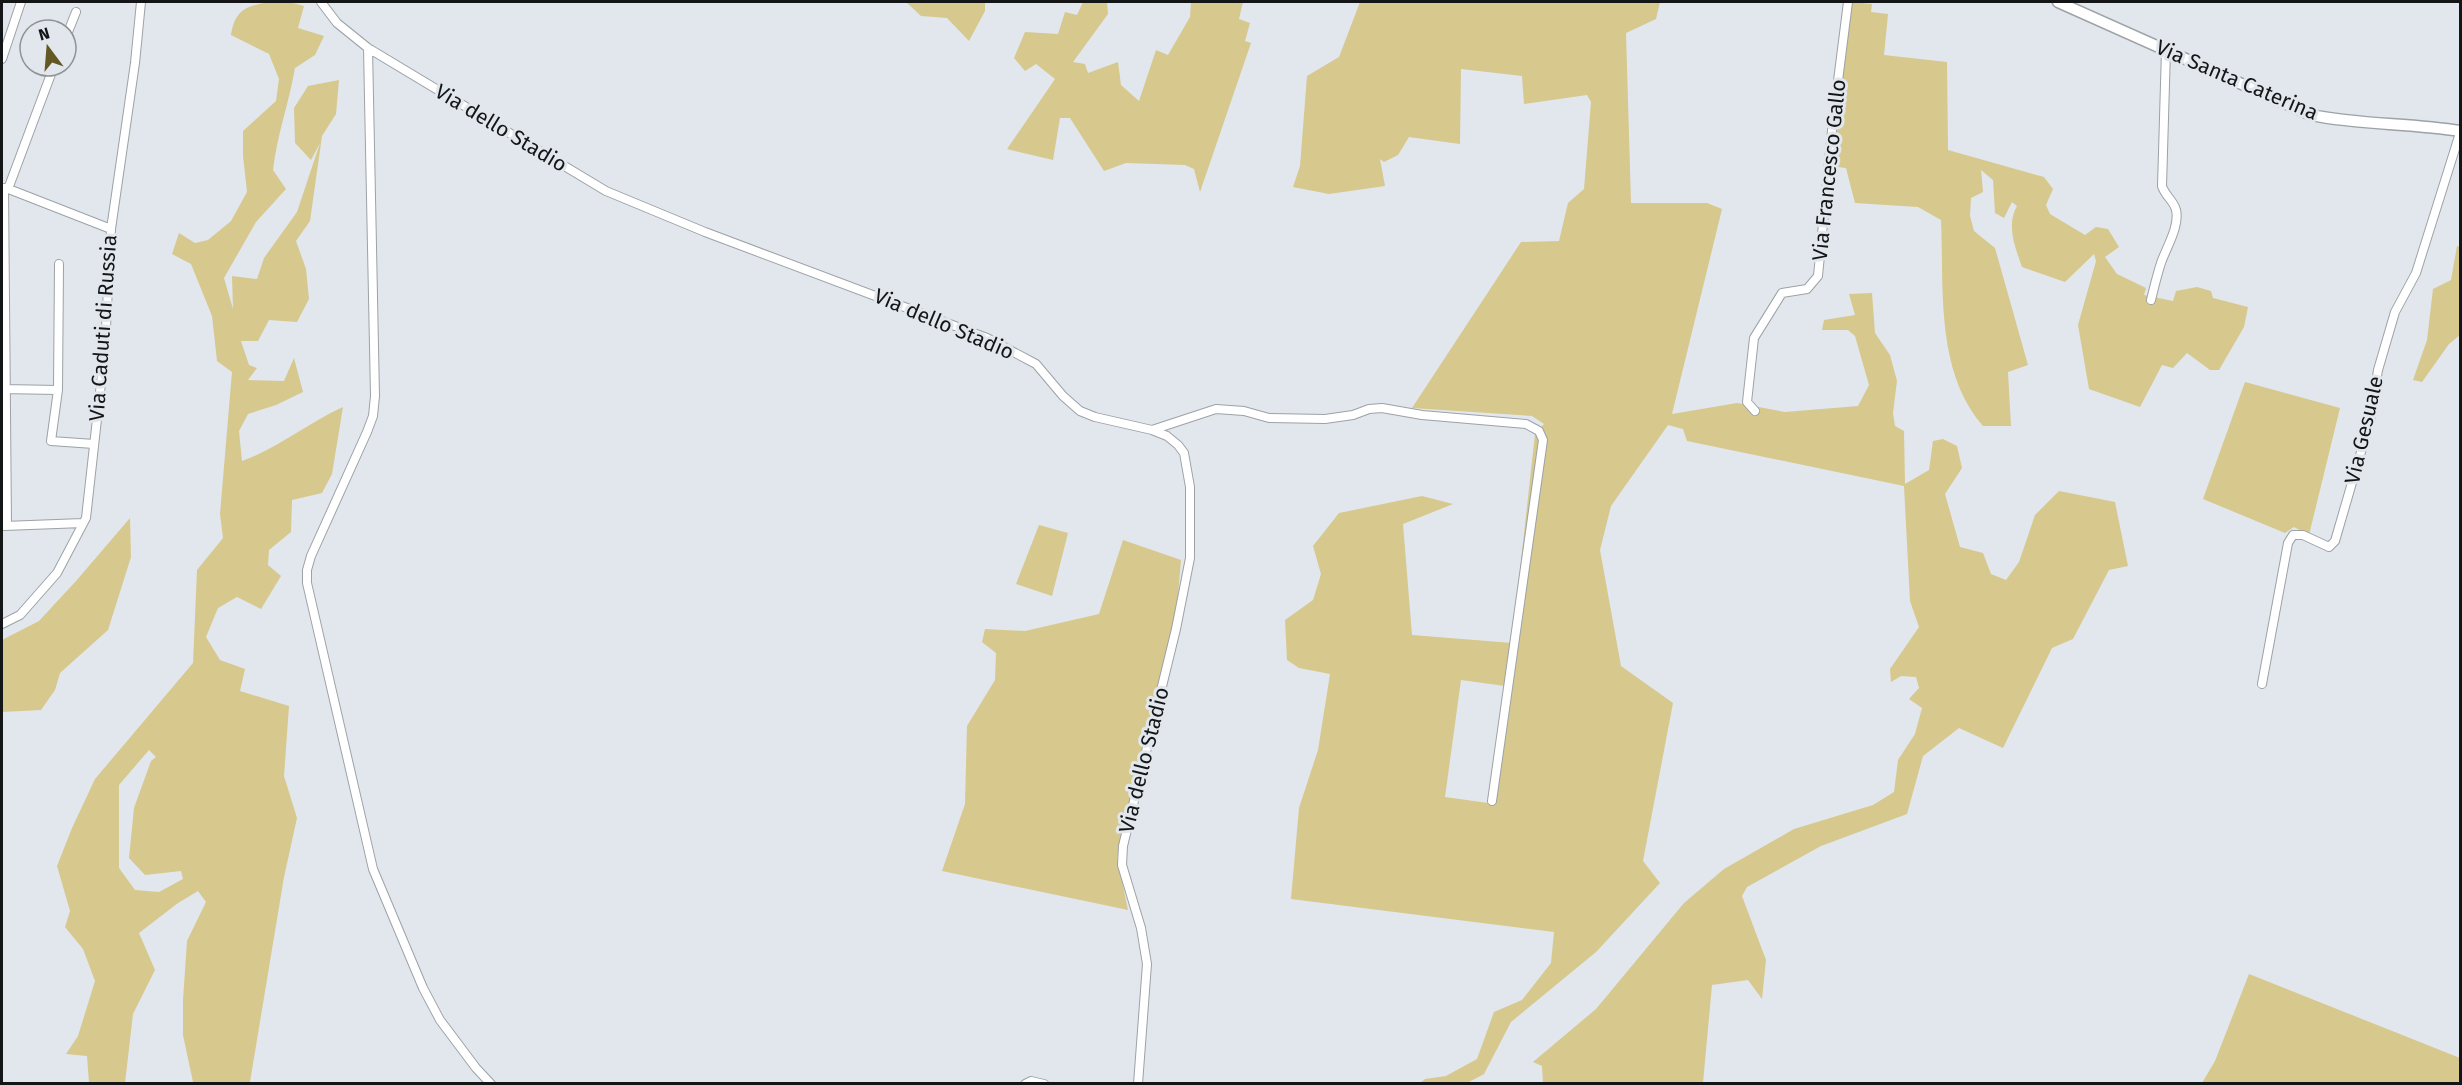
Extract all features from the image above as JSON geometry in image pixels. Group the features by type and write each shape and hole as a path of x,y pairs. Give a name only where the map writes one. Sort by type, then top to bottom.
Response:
{"street":[{"path":"2,59 21,2"},
{"name":"Via Caduti di Russia","path":"2,624 20,615 57,573 86,518 105,347 111,230 135,63 141,2"},
{"name":"Via dello Stadio","path":"321,2 337,23 368,48 606,191 705,232 987,338 1036,364 1080,411 1167,436 1184,453 1190,487 1190,558 1176,629 1123,846 1122,865 1141,928 1147,964 1138,1083"},
{"name":"Via Francesco Gallo","path":"1755,411 1747,402 1754,338 1782,293 1807,289 1818,276 1833,120 1848,2"},
{"name":"Via Santa Caterina","path":"2058,2 2311,115 2331,119 2436,127 2460,132"},
{"path":"74,18 76,12"},
{"path":"368,48 375,315 374,406 367,432 311,556 307,570 307,583 373,869 423,988 440,1020 476,1068 491,1083"},
{"path":"2151,300 2177,212 2174,204 2165,196 2162,186 2166,50"},
{"path":"49,78 5,188 4,526 83,524"},
{"name":"Via Gesuale","path":"2262,684 2288,543 2293,535 2303,535 2329,547 2335,541 2370,421 2378,370 2395,312 2416,273 2460,132"},
{"path":"5,188 111,230"},
{"path":"59,264 58,390 51,441 94,444"},
{"path":"3,389 58,390"},
{"path":"1152,430 1216,409 1244,411 1269,418 1324,419 1382,408 1422,415 1508,421 1526,424 1539,431 1543,440 1492,801"},
{"path":"1025,1083 1031,1081 1044,1083"}],"shaded area":[{"path":"289,2 304,6 298,28 324,36 315,55 295,68 273,170 286,189 256,222 224,278 233,309 232,276 257,279 264,258 297,212 320,143 311,160 295,143 294,108 308,86 339,80 336,114 322,136 310,221 296,241 306,269 309,299 297,322 269,320 258,341 241,341 249,365 257,368 248,380 284,381 294,358 303,392 276,405 248,414 239,431 242,461 343,407 332,474 322,493 292,500 291,532 269,550 268,565 281,576 261,609 237,597 218,608 206,637 220,660 245,669 240,691 289,706 284,776 297,818 284,877 250,1082 193,1082 183,1035 183,1000 187,941 206,902 198,891 178,903 139,933 155,970 133,1014 125,1083 89,1083 87,1056 66,1054 78,1036 95,981 83,949 65,927 70,911 57,866 95,779 193,663 197,570 223,538 220,514 232,372 217,361 212,316 191,264 172,254 179,233 195,243 208,240 231,221 247,192 243,131 276,101 279,79 269,54 231,35 235,20 243,11 262,4","holes":["149,750 156,757 151,761 134,808 129,858 145,875 181,871 183,879 159,892 135,890 119,868 119,785"]},
{"path":"906,2 985,2 985,11 969,41 947,18 921,16"},
{"path":"1083,2 1107,2 1108,14 1073,62 1085,64 1088,73 1118,62 1121,85 1139,101 1156,50 1168,55 1190,17 1191,2 1243,2 1239,19 1250,23 1245,41 1251,43 1200,192 1194,169 1185,165 1126,163 1104,171 1070,118 1060,118 1053,160 1007,149 1055,79 1036,64 1025,71 1014,58 1025,32 1058,34 1065,12 1077,15"},
{"path":"1360,2 1660,2 1656,19 1626,33 1631,203 1707,203 1722,209 1672,414 1737,403 1785,412 1858,406 1869,385 1855,336 1848,330 1822,330 1824,320 1855,315 1849,294 1872,293 1875,333 1890,355 1897,381 1893,413 1895,426 1904,431 1905,484 1929,470 1933,441 1943,439 1957,446 1962,468 1945,494 1960,547 1983,553 1991,574 2006,580 2019,562 2035,515 2059,491 2115,502 2128,566 2109,570 2073,639 2052,648 2003,748 1959,728 1923,756 1907,814 1821,846 1747,887 1742,896 1766,960 1762,999 1748,980 1712,985 1703,1083 1543,1083 1542,1066 1533,1062 1596,1009 1684,903 1724,869 1794,829 1873,805 1894,792 1898,760 1915,734 1922,708 1909,699 1919,688 1916,677 1901,676 1891,682 1890,669 1919,627 1910,601 1904,486 1687,441 1683,429 1668,425 1611,506 1600,550 1621,666 1673,703 1643,861 1660,883 1596,952 1511,1022 1484,1074 1467,1083 1420,1083 1425,1079 1446,1076 1477,1059 1494,1012 1522,1000 1551,963 1554,932 1291,899 1299,808 1318,750 1330,674 1299,668 1287,660 1285,620 1313,600 1321,574 1313,546 1339,513 1422,496 1453,504 1403,524 1412,635 1512,643 1535,434 1544,424 1532,416 1412,408 1521,242 1559,241 1568,203 1584,189 1591,102 1587,95 1524,104 1522,76 1461,69 1460,144 1409,137 1398,155 1384,162 1380,159 1385,186 1329,194 1293,187 1300,166 1307,76 1339,57","holes":["1461,680 1505,686 1488,803 1445,797"]},
{"path":"1851,2 1872,4 1871,12 1888,14 1884,55 1947,62 1948,150 2044,177 2053,189 2046,205 2050,214 2085,235 2096,227 2108,229 2119,247 2105,257 2117,274 2146,288 2144,295 2173,301 2176,291 2197,287 2211,291 2213,298 2248,307 2244,327 2219,370 2210,370 2187,353 2173,368 2162,365 2140,407 2089,389 2078,325 2096,261 2094,254 2065,282 2022,267 2014,244 2012,228 2017,206 2012,202 2004,218 1995,213 1993,180 1981,170 1983,192 1971,198 1970,216 1974,231 1995,248 2028,365 2008,372 2011,426 1983,426 1968,404 1949,355 1943,301 1941,220 1918,207 1855,203 1846,168 1830,166"},
{"path":"2457,246 2460,247 2460,335 2449,344 2422,382 2413,380 2427,340 2433,289 2451,280"},
{"path":"2245,382 2340,408 2309,535 2294,527 2285,533 2203,499"},
{"path":"130,518 131,557 108,630 60,673 55,690 41,710 2,712 2,640 39,621"},
{"path":"1039,525 1068,533 1052,596 1016,584"},
{"path":"1123,540 1181,560 1177,607 1117,857 1128,910 942,871 965,804 967,726 995,680 996,653 982,642 985,629 1025,631 1099,614"},
{"path":"2249,974 2460,1058 2460,1083 2202,1083 2215,1061"}]}
